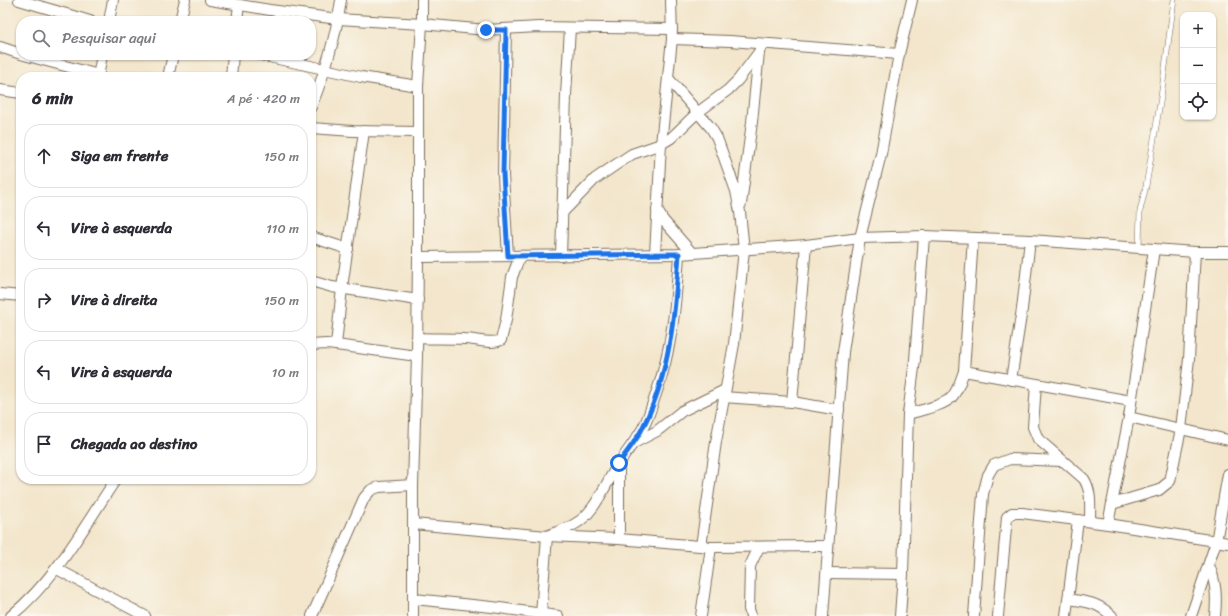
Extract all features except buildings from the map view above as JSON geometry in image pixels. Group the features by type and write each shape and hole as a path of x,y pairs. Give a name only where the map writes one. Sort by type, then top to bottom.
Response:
{"street":[{"path":"19,0 73,16"},
{"path":"110,16 113,0"},
{"path":"181,16 185,0"},
{"path":"210,0 338,19 422,24 486,30 538,27 672,34 761,48 899,54"},
{"path":"316,92 338,19 341,0"},
{"path":"413,616 413,485 418,300 418,86 422,0"},
{"path":"655,254 661,144 672,34 671,0"},
{"path":"823,616 843,352 860,238 881,154 899,54 912,0"},
{"path":"238,16 239,5"},
{"path":"561,256 566,95 570,28"},
{"path":"506,30 503,174 508,256"},
{"path":"0,47 16,52"},
{"path":"562,213 595,179 632,154 661,144 671,138 697,113 728,90 738,80 761,48"},
{"path":"740,212 761,48"},
{"path":"42,60 84,72"},
{"path":"99,72 101,60"},
{"path":"169,72 171,60"},
{"path":"231,72 233,60"},
{"path":"285,60 362,77 418,86"},
{"path":"668,78 711,128 717,138 736,191 744,250 734,344 724,394 706,546 701,616"},
{"path":"0,90 16,92"},
{"path":"316,128 418,132"},
{"path":"336,345 342,288 364,131"},
{"path":"657,210 663,220 692,253"},
{"path":"418,257 679,254 806,245 860,238 924,236 1030,240 1195,252 1228,252"},
{"path":"900,616 903,574 908,414 924,236"},
{"path":"908,414 941,404 952,398 964,371 973,238"},
{"path":"316,239 348,250"},
{"path":"1011,380 1022,309 1030,240"},
{"path":"792,402 806,245"},
{"path":"1108,524 1129,417 1130,401 1154,249"},
{"path":"1112,504 1159,490 1170,481 1181,429 1189,359 1195,252"},
{"path":"547,536 576,524 586,515 603,493 610,477 634,443 645,423 662,378 670,341 675,308 679,254"},
{"path":"417,338 465,339 492,342 501,340 506,320 512,277 520,256"},
{"path":"316,282 342,288 418,300"},
{"path":"0,294 16,296"},
{"path":"316,345 336,345 417,356"},
{"path":"964,371 1130,401"},
{"path":"1036,384 1033,427 1038,439 1084,479 1088,486 1090,496 1090,521"},
{"path":"634,443 657,431 682,411 724,394 792,402 839,410"},
{"path":"1129,417 1228,440"},
{"path":"974,616 983,494 988,475 994,465 1010,459 1062,461"},
{"path":"619,463 619,539"},
{"path":"1191,616 1216,542 1228,474"},
{"path":"11,616 23,606 57,568 113,484"},
{"path":"312,616 364,498 371,490 379,487 413,485"},
{"path":"998,616 1007,517 1012,513 1090,521 1228,543"},
{"path":"1066,616 1078,520"},
{"path":"413,524 547,536 619,539 706,546 828,546"},
{"path":"541,614 547,536"},
{"path":"751,616 749,609 750,566 759,547"},
{"path":"1209,565 1214,579 1217,599 1216,616"},
{"path":"57,568 144,616"},
{"path":"827,573 903,574"},
{"path":"414,599 492,607 554,616"},
{"path":"1068,599 1093,604 1103,608 1112,616"}],"lane":[{"path":"1139,248 1140,211 1146,186 1161,96 1174,0"}],"route":[{"path":"486,30 506,30 503,174 508,256 679,254 675,308 662,378 643,428 619,463"}]}
